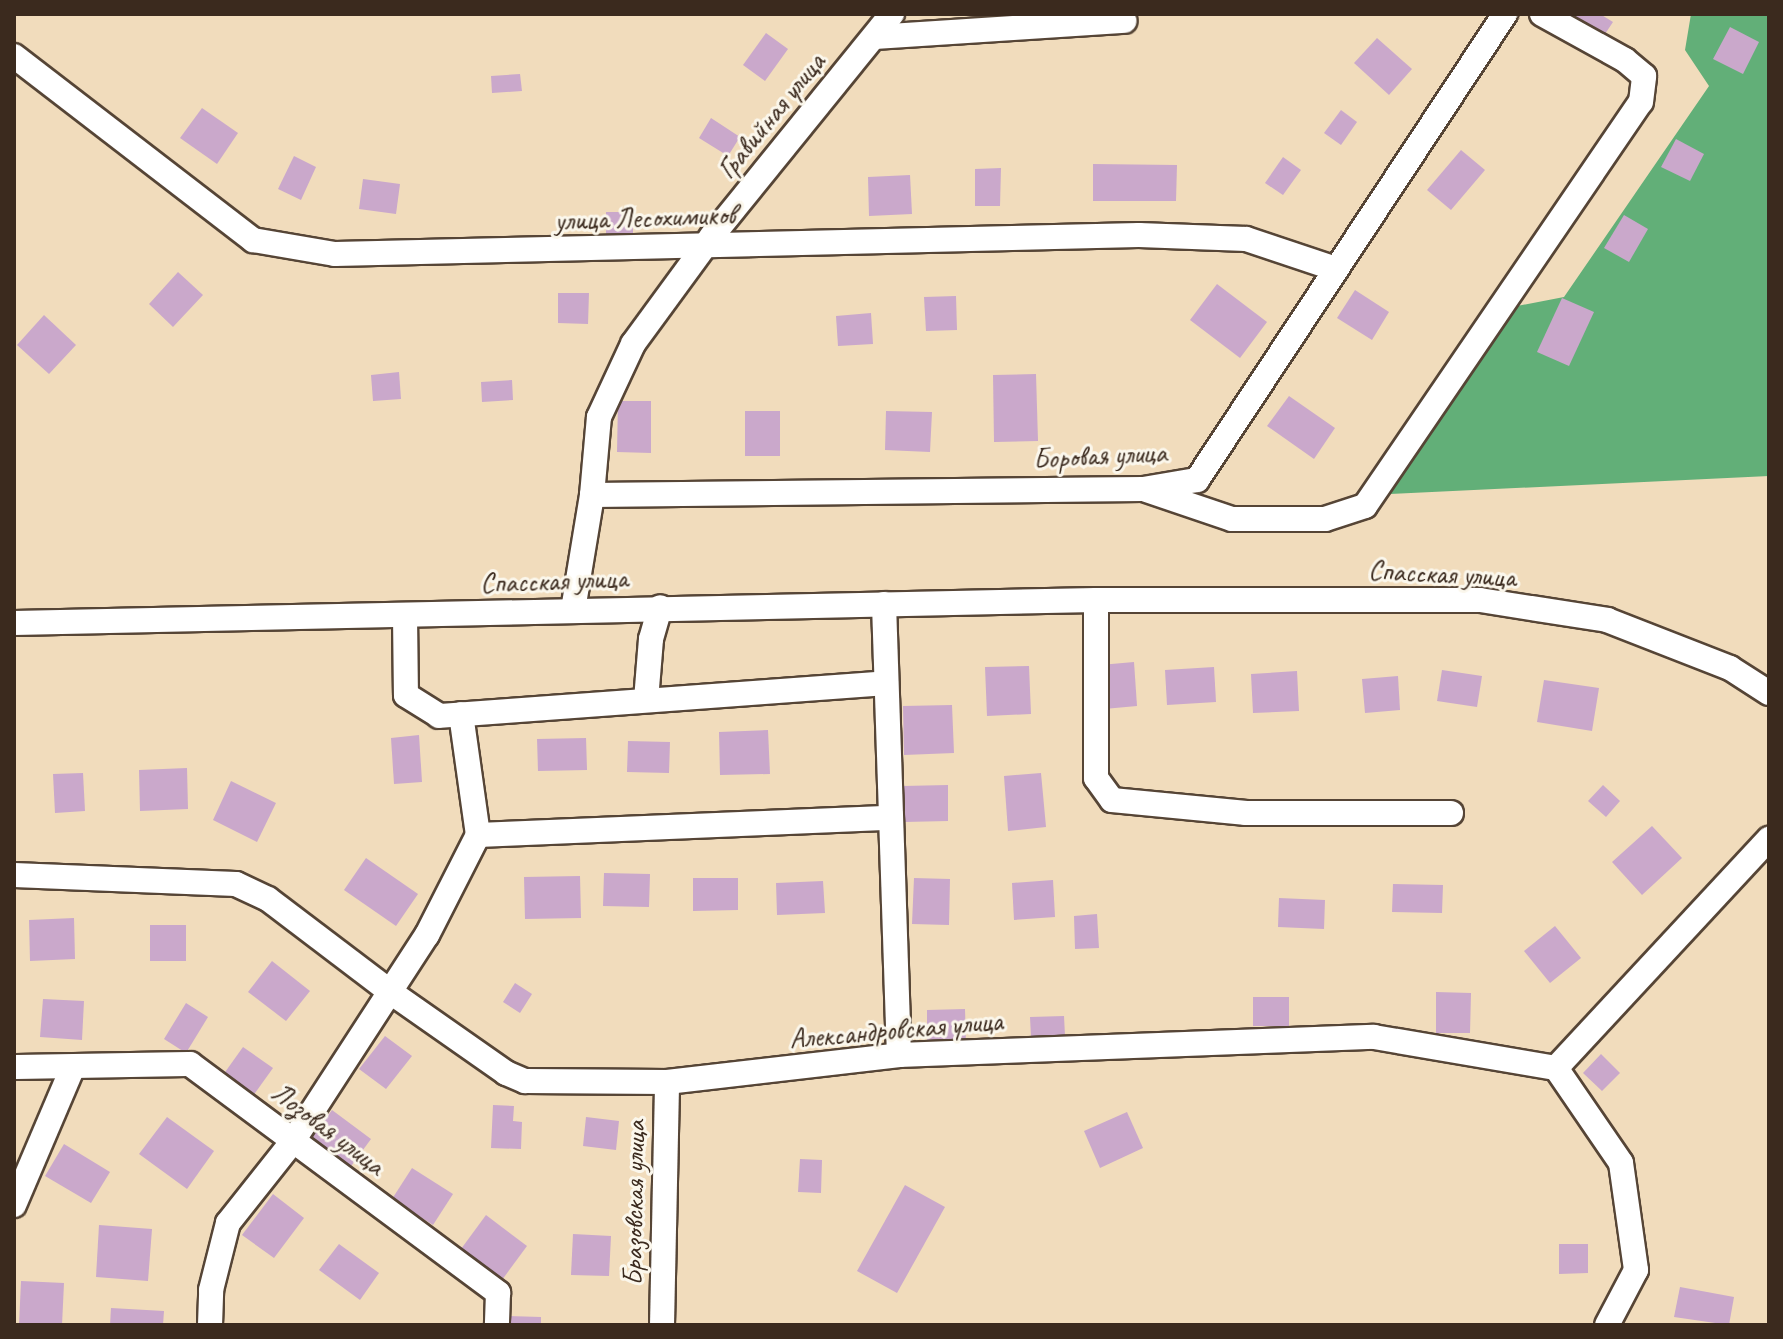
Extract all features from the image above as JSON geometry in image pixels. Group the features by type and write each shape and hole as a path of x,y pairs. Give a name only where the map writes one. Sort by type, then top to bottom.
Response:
{"street":[{"name":"Гравийная улица","path":"573,610 592,495 599,417 633,344 704,246 892,14"},
{"name":"Боровая улица","path":"592,495 1143,489 1197,480 1505,14"},
{"path":"1143,489 1232,519 1325,519 1365,506 1641,102 1644,76 1625,60 1542,14"},
{"path":"875,37 1124,21"},
{"name":"улица Лесохимиков","path":"14,56 253,240 335,254 1124,236 1246,239 1336,269"},
{"path":"1096,600 1096,778 1112,800 1246,813 1451,813"},
{"name":"Спасская улица","path":"14,623 1096,600 1480,600 1607,620 1730,668 1769,693"},
{"path":"884,604 899,1055"},
{"path":"646,700 651,639 660,607"},
{"path":"405,616 406,695 439,716 885,683"},
{"path":"210,1325 211,1290 228,1223 293,1141 427,935 478,835 461,714"},
{"path":"478,835 890,818"},
{"path":"1607,1325 1636,1270 1621,1163 1556,1068 1769,839"},
{"name":"Александровская улица","path":"14,875 236,884 268,899 389,991 506,1073 525,1081 667,1082 899,1055 1374,1037 1556,1068"},
{"name":"Лозовая улица","path":"14,1067 190,1064 498,1293 497,1325"},
{"path":"14,1205 73,1067"},
{"name":"Бразовская улица","path":"662,1325 667,1082"}],"green space":[{"path":"1691,14 1769,14 1769,476 1390,494 1496,310 1564,297 1709,86 1685,50"}],"building":[{"path":"1566,14 1600,14 1613,22 1603,37"},
{"path":"1730,27 1759,42 1743,74 1713,59"},
{"path":"766,33 788,49 765,81 743,65"},
{"path":"1377,38 1412,69 1389,95 1354,63"},
{"path":"520,74 522,91 492,93 491,76"},
{"path":"202,108 238,133 217,164 180,138"},
{"path":"1341,110 1357,122 1341,145 1324,133"},
{"path":"711,118 740,137 728,156 699,138"},
{"path":"1676,139 1704,154 1690,181 1661,167"},
{"path":"1461,150 1485,170 1451,210 1427,190"},
{"path":"294,156 316,167 301,200 278,189"},
{"path":"1283,157 1301,170 1283,195 1265,183"},
{"path":"1093,164 1177,165 1176,201 1093,201"},
{"path":"1001,168 1000,206 975,206 975,169"},
{"path":"910,175 912,214 869,216 868,177"},
{"path":"363,179 400,184 396,214 359,209"},
{"path":"606,212 633,212 633,239 606,239"},
{"path":"1624,215 1648,229 1629,262 1604,248"},
{"path":"178,272 203,295 173,327 149,304"},
{"path":"1217,284 1267,322 1240,358 1190,320"},
{"path":"1355,290 1389,312 1372,340 1337,318"},
{"path":"558,293 589,293 588,324 558,323"},
{"path":"956,296 957,330 926,331 924,297"},
{"path":"1562,298 1594,312 1569,366 1537,352"},
{"path":"871,313 873,344 838,346 836,316"},
{"path":"44,315 76,345 49,374 17,345"},
{"path":"399,372 401,399 373,401 371,375"},
{"path":"1036,374 1038,441 994,442 993,375"},
{"path":"512,380 513,400 482,402 481,382"},
{"path":"1289,396 1335,428 1314,459 1267,426"},
{"path":"618,401 651,401 651,453 617,452"},
{"path":"745,411 780,411 780,456 745,456"},
{"path":"886,411 932,412 930,452 885,450"},
{"path":"1134,662 1137,706 1104,709 1100,665"},
{"path":"1029,666 1031,714 987,716 985,667"},
{"path":"1214,667 1216,702 1167,705 1165,670"},
{"path":"1442,670 1482,676 1477,707 1437,701"},
{"path":"1297,671 1299,711 1253,713 1251,674"},
{"path":"1398,676 1400,710 1365,713 1362,679"},
{"path":"1544,680 1599,688 1592,731 1537,722"},
{"path":"952,705 954,753 904,755 903,706"},
{"path":"768,730 770,774 720,775 719,732"},
{"path":"419,735 422,782 394,784 391,738"},
{"path":"586,738 587,770 538,771 537,739"},
{"path":"628,741 670,742 669,773 627,772"},
{"path":"187,768 188,809 140,811 139,770"},
{"path":"83,773 85,811 55,813 53,774"},
{"path":"1041,773 1046,827 1008,831 1004,776"},
{"path":"231,781 276,803 257,842 213,820"},
{"path":"948,785 948,821 904,822 903,786"},
{"path":"1603,785 1620,801 1606,817 1588,801"},
{"path":"1652,826 1682,858 1642,895 1612,862"},
{"path":"366,858 418,894 396,926 344,890"},
{"path":"604,873 650,874 649,907 603,906"},
{"path":"580,876 581,918 525,919 524,877"},
{"path":"693,878 738,878 738,910 693,911"},
{"path":"914,878 950,879 949,925 912,924"},
{"path":"1053,880 1055,917 1014,920 1012,883"},
{"path":"823,881 825,913 777,915 776,883"},
{"path":"1393,884 1443,885 1442,913 1392,912"},
{"path":"1279,898 1325,900 1324,929 1278,927"},
{"path":"1097,914 1099,948 1075,949 1074,916"},
{"path":"74,918 75,959 30,961 29,920"},
{"path":"150,925 186,925 186,961 150,961"},
{"path":"1555,926 1581,958 1550,983 1524,951"},
{"path":"272,961 310,991 286,1021 248,992"},
{"path":"515,983 532,994 520,1013 503,1002"},
{"path":"1436,992 1471,993 1470,1033 1436,1033"},
{"path":"1253,997 1289,997 1289,1026 1253,1026"},
{"path":"43,999 84,1001 82,1040 40,1037"},
{"path":"186,1003 208,1017 186,1053 164,1039"},
{"path":"965,1009 966,1045 927,1046 927,1010"},
{"path":"1064,1016 1065,1036 1031,1037 1030,1017"},
{"path":"385,1036 412,1056 386,1089 359,1069"},
{"path":"243,1047 273,1068 253,1096 223,1075"},
{"path":"1601,1054 1620,1073 1602,1091 1583,1073"},
{"path":"493,1105 514,1106 513,1121 522,1122 521,1149 491,1148"},
{"path":"332,1110 371,1139 349,1169 310,1140"},
{"path":"1127,1112 1143,1148 1100,1168 1084,1131"},
{"path":"167,1117 214,1151 187,1189 139,1154"},
{"path":"586,1117 619,1121 616,1150 583,1146"},
{"path":"64,1144 110,1172 91,1203 45,1176"},
{"path":"800,1159 822,1160 821,1193 798,1192"},
{"path":"412,1168 453,1194 433,1225 392,1199"},
{"path":"905,1185 945,1207 897,1293 857,1271"},
{"path":"273,1194 304,1218 274,1258 242,1235"},
{"path":"486,1215 527,1246 502,1280 461,1249"},
{"path":"99,1225 152,1229 148,1281 96,1277"},
{"path":"573,1234 611,1236 609,1276 571,1275"},
{"path":"339,1244 379,1273 360,1300 319,1270"},
{"path":"1559,1244 1588,1244 1588,1273 1559,1274"},
{"path":"21,1281 64,1283 62,1325 19,1325"},
{"path":"1680,1287 1734,1297 1729,1325 1674,1317"},
{"path":"111,1308 164,1311 163,1325 110,1325"},
{"path":"507,1316 541,1317 541,1325 507,1325"}]}
